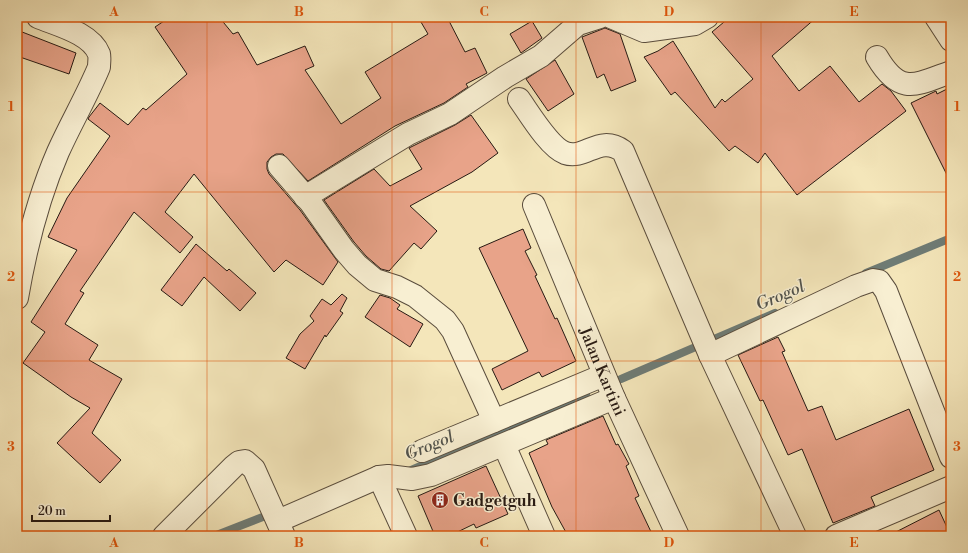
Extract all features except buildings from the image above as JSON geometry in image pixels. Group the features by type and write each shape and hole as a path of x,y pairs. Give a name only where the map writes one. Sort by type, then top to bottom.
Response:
{"street":[{"path":"17,298 22,246 58,153 99,66 99,55 93,45 83,37 38,17"},
{"path":"306,197 408,134 450,114 505,77 541,56 578,24 600,17"},
{"path":"611,17 644,31 695,24 707,17"},
{"path":"936,17 951,40"},
{"path":"877,57 886,73 896,82 907,84 925,81 951,72"},
{"path":"519,99 554,146 565,153 577,153 602,144 615,145 623,151 706,345 795,536"},
{"path":"280,166 306,197 344,250 357,265 375,280 405,290 445,320 453,331 494,421"},
{"name":"Jalan Kartini","path":"534,205 614,398 678,536"},
{"path":"706,345 856,286 873,280 879,280 886,291 951,457"},
{"path":"422,451 604,374"},
{"path":"164,536 240,462 245,461 251,465 277,520 379,478 388,476 412,479 420,478 504,445 614,398"},
{"path":"504,445 544,536"},
{"path":"379,478 406,536"},
{"path":"836,536 951,487"}],"waterway":[{"name":"Grogol","path":"866,273 951,238"},
{"name":"Grogol","path":"621,379 775,313"},
{"name":"Grogol","path":"409,471 586,394"},
{"name":"Grogol","path":"214,536 273,513"}],"place":[{"name":"Gadgetguh","path":"440,500"}]}
